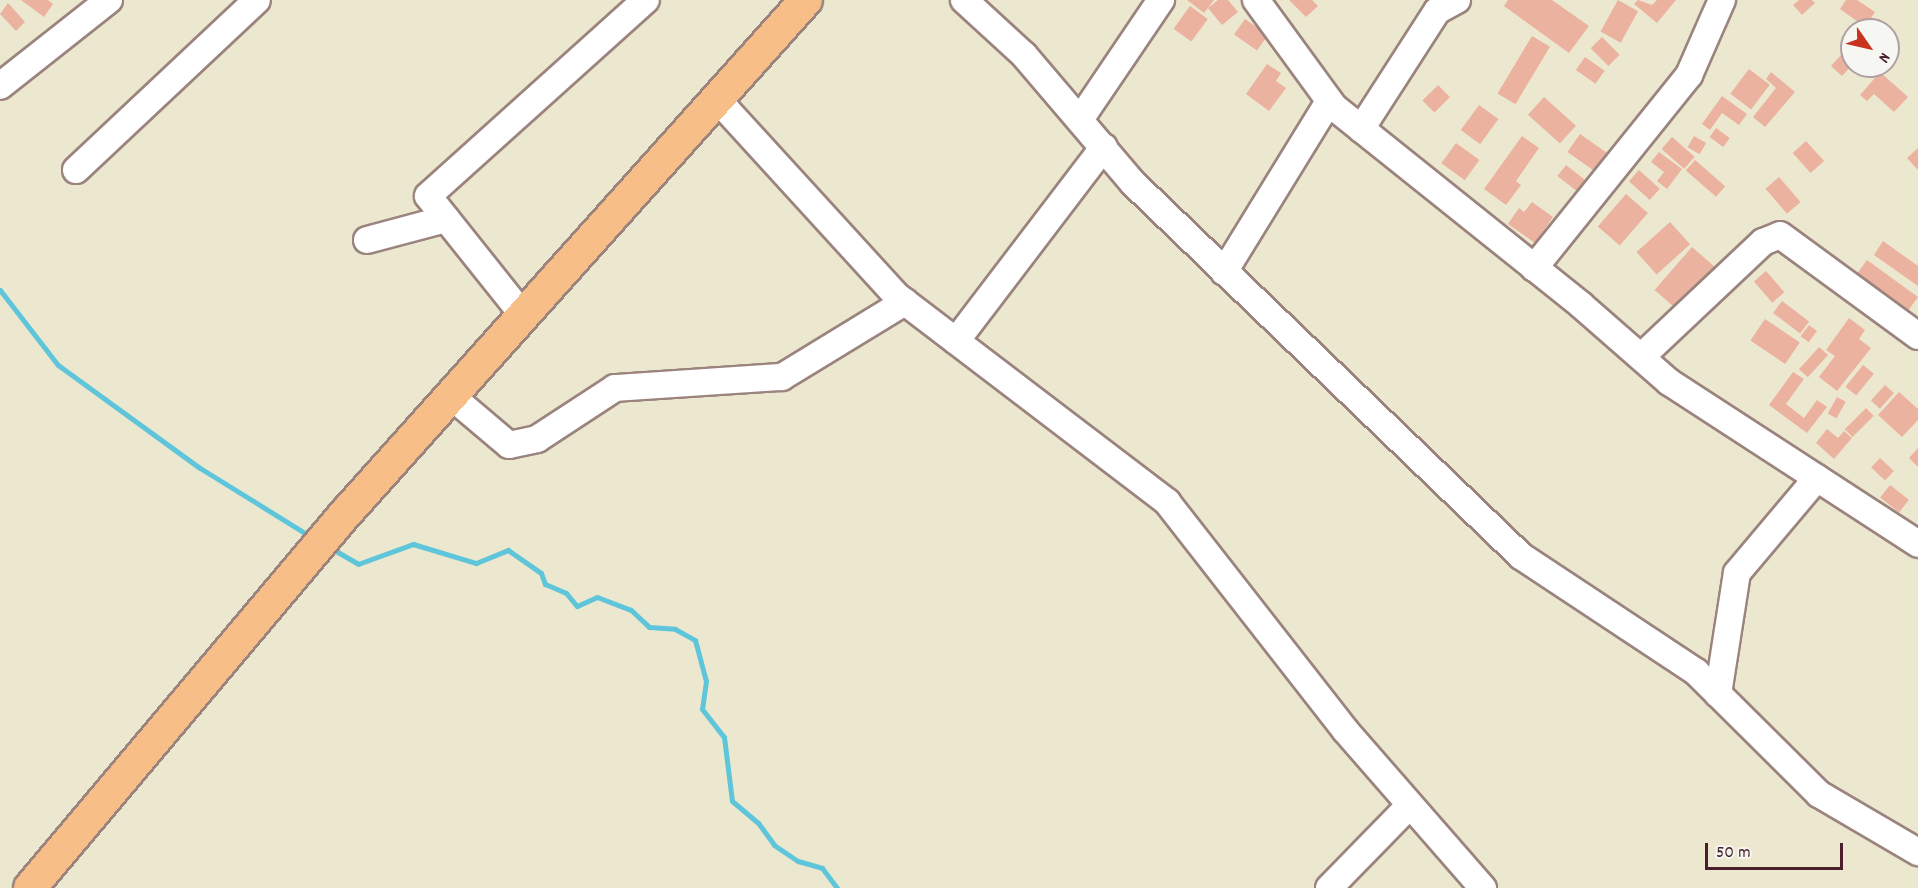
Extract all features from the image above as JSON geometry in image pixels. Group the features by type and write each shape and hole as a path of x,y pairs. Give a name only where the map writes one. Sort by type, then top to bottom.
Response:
{"main road":[{"path":"30,888 409,443 806,0"}],"street":[{"path":"76,170 257,0"},
{"path":"523,315 428,196 646,0"},
{"path":"964,0 1024,55 1081,118 1133,183 1521,556 1696,672 1820,794 1918,852"},
{"path":"1081,118 1161,0"},
{"path":"1256,0 1329,101 1361,129 1534,267 1669,382 1918,544"},
{"path":"1361,129 1437,11 1457,0"},
{"path":"1534,267 1689,75 1722,0"},
{"path":"0,86 97,3"},
{"path":"717,99 905,302 1167,502 1345,730 1483,888"},
{"path":"1224,272 1329,101"},
{"path":"956,341 1104,147"},
{"path":"367,240 446,219"},
{"path":"1641,357 1763,242 1780,234 1918,336"},
{"path":"451,396 509,445 537,439 615,388 782,377 905,302"},
{"path":"1718,694 1737,573 1817,478"},
{"path":"1329,888 1410,805"}],"building":[{"path":"21,0 48,0 53,4 44,17"},
{"path":"1187,0 1214,0 1204,13"},
{"path":"1218,0 1228,0 1238,12 1222,25 1208,8"},
{"path":"1289,0 1312,0 1318,6 1306,17"},
{"path":"1508,0 1552,0 1589,26 1569,53 1504,6"},
{"path":"1618,0 1638,11 1621,43 1601,31"},
{"path":"1638,0 1652,5 1657,0 1676,0 1657,23 1634,4"},
{"path":"1799,0 1812,0 1815,3 1802,15 1793,5"},
{"path":"1846,0 1857,0 1875,12 1871,18 1852,18 1840,9"},
{"path":"8,3 25,22 16,31 0,14"},
{"path":"1190,6 1208,19 1191,42 1174,29"},
{"path":"1245,19 1268,35 1257,51 1234,35"},
{"path":"1532,36 1550,47 1515,104 1497,93"},
{"path":"1602,37 1620,55 1608,66 1591,48"},
{"path":"1840,56 1840,74 1831,66"},
{"path":"1585,57 1605,71 1595,84 1576,70"},
{"path":"1267,64 1281,73 1276,81 1286,88 1269,111 1246,94"},
{"path":"1749,69 1770,85 1751,109 1730,94"},
{"path":"1771,72 1795,92 1765,127 1753,117 1776,88 1766,79"},
{"path":"1875,78 1887,78 1908,97 1894,112 1874,94 1867,101 1860,95"},
{"path":"1438,85 1450,97 1434,113 1422,101"},
{"path":"1722,96 1747,114 1739,125 1722,113 1710,130 1702,124"},
{"path":"1544,97 1576,126 1560,144 1528,115"},
{"path":"1479,105 1498,119 1480,144 1461,130"},
{"path":"1716,128 1730,138 1723,147 1710,137"},
{"path":"1580,134 1610,155 1598,173 1567,152"},
{"path":"1522,136 1539,148 1516,181 1521,185 1506,205 1484,189"},
{"path":"1694,136 1706,143 1700,154 1688,147"},
{"path":"1672,137 1695,157 1684,169 1662,149"},
{"path":"1806,141 1824,161 1811,173 1793,153"},
{"path":"1456,143 1479,160 1465,180 1441,163"},
{"path":"1918,148 1918,170 1907,158"},
{"path":"1659,152 1682,169 1667,189 1657,181 1664,172 1651,162"},
{"path":"1695,160 1725,186 1716,197 1686,171"},
{"path":"1566,165 1588,182 1579,193 1557,176"},
{"path":"1639,170 1660,189 1650,200 1629,181"},
{"path":"1779,177 1801,202 1787,214 1765,189"},
{"path":"1626,194 1648,213 1620,245 1598,226"},
{"path":"1532,202 1553,217 1535,243 1508,224 1519,208 1524,212"},
{"path":"1670,222 1690,244 1657,274 1637,252"},
{"path":"1883,241 1918,266 1918,286 1874,255"},
{"path":"1692,247 1716,268 1679,311 1655,290"},
{"path":"1867,260 1918,297 1908,311 1857,274"},
{"path":"1766,271 1784,292 1772,303 1754,281"},
{"path":"1782,301 1809,321 1800,333 1773,313"},
{"path":"1849,318 1865,330 1859,339 1871,348 1837,391 1819,377 1835,356 1826,350"},
{"path":"1765,319 1800,342 1785,364 1750,341"},
{"path":"1809,325 1817,331 1809,342 1801,336"},
{"path":"1819,347 1828,355 1808,377 1799,369"},
{"path":"1863,365 1874,374 1856,396 1845,387"},
{"path":"1793,372 1804,379 1786,404 1804,418 1817,400 1827,407 1807,433 1769,405"},
{"path":"1885,385 1894,393 1880,409 1871,401"},
{"path":"1899,392 1918,409 1918,420 1902,437 1878,415"},
{"path":"1837,397 1846,402 1837,418 1828,414"},
{"path":"1866,408 1874,416 1853,437 1845,429"},
{"path":"1827,429 1838,438 1844,431 1852,438 1834,459 1816,443"},
{"path":"1918,448 1918,467 1909,458"},
{"path":"1880,458 1894,471 1885,480 1871,468"},
{"path":"1890,485 1909,500 1899,512 1880,498"}],"waterway":[{"path":"0,290 58,365 200,468 313,538"},
{"path":"329,547 358,564 413,544 476,563 508,550 541,573 545,584 566,593 577,606 597,597 631,610 649,627 675,629 695,640 706,681 702,709 724,737 732,801 759,824 774,845 798,861 822,868 837,888"}]}
